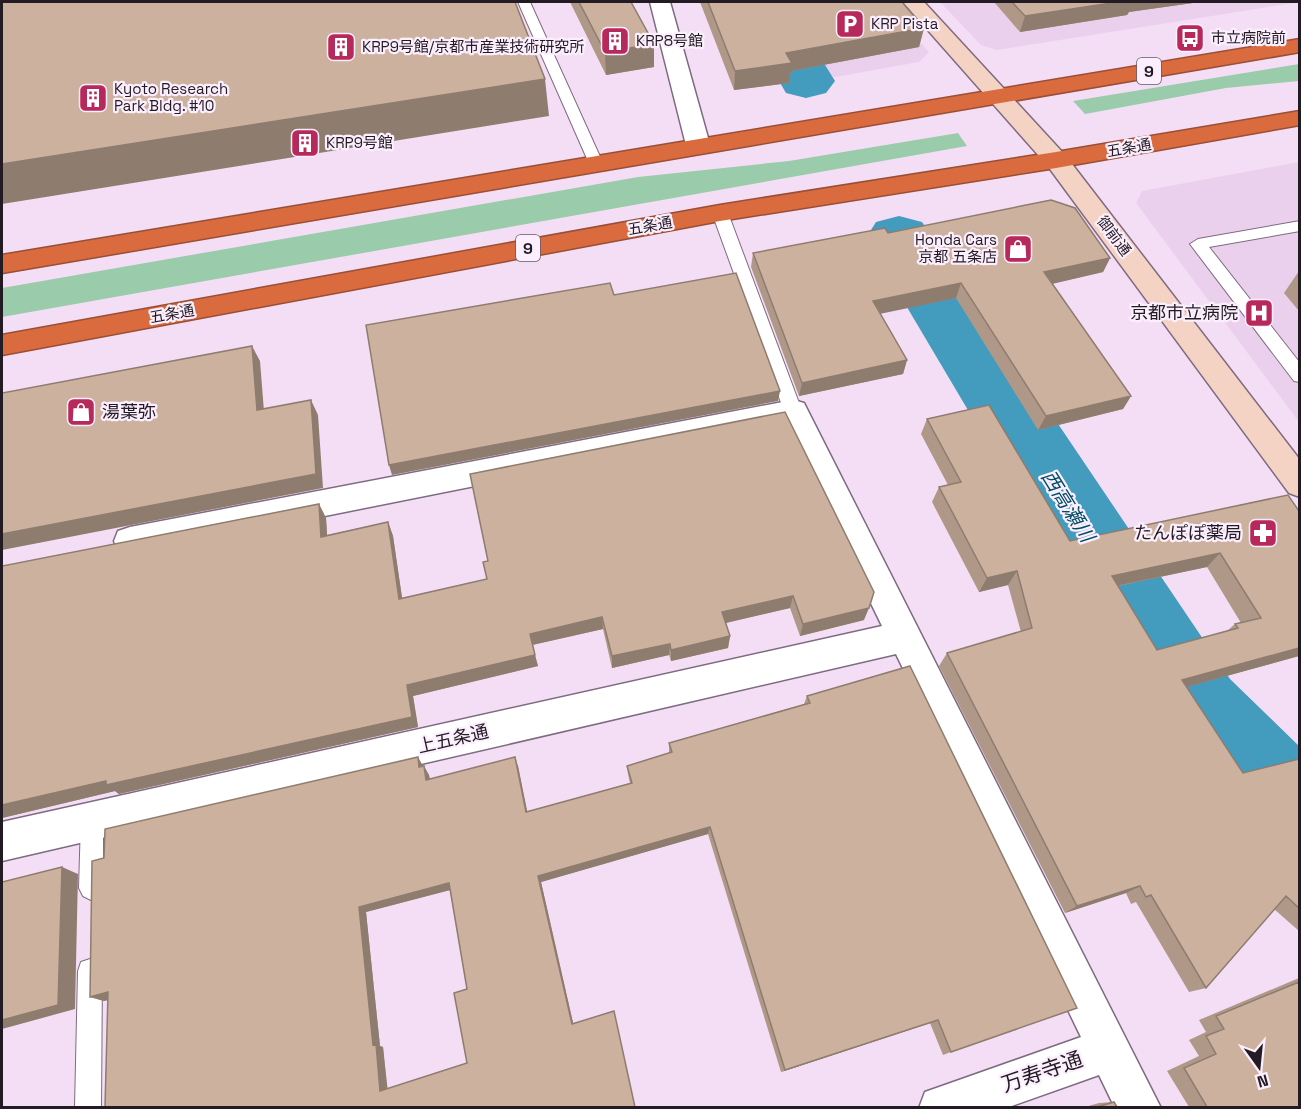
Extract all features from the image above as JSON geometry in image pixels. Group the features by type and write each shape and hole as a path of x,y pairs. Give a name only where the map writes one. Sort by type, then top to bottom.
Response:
{"highway":[{"name":"9","path":"2,264 595,161 1299,45"},
{"name":"五条通","path":"2,345 720,213 1056,160 1299,118"}],"street":[{"path":"660,2 688,116 698,145"},
{"name":"御前通","path":"913,2 1056,160 1299,484"},
{"path":"106,546 793,411 1139,1107"},
{"name":"上五条通","path":"2,842 905,636"},
{"name":"万寿寺通","path":"941,1107 1110,1049"}],"lane":[{"path":"524,2 595,161"},
{"path":"720,213 793,411"},
{"path":"1299,226 1198,244 1299,376"},
{"path":"91,917 92,821"},
{"path":"88,1107 90,952"}],"shaded area":[{"name":"KRP Pista","path":"776,2 885,2 929,52 919,62 819,80"},
{"path":"940,2 1300,2 997,50 981,45"},
{"name":"京都市立病院","path":"1299,162 1299,422 1136,203 1142,191"}],"green space":[{"path":"1299,64 1299,81 1226,88 1085,114 1073,101"},
{"path":"958,133 967,146 2,317 2,288 638,177 789,161"}],"building":[{"path":"2,2 515,2 545,79 2,164"},
{"path":"579,2 631,2 654,44 605,52"},
{"path":"708,2 902,2 924,28 786,53 792,63 735,71"},
{"path":"1012,2 1118,2 1025,16"},
{"path":"1051,200 1075,208 1110,258 1044,272 1131,396 1046,416 961,283 873,301 907,360 802,383 753,253 885,228 888,233"},
{"path":"736,273 780,391 389,465 366,325 610,283 614,295"},
{"path":"252,346 257,410 311,400 316,474 2,534 2,393"},
{"path":"989,405 1070,541 1288,495 1299,511 1299,648 1182,680 1243,773 1299,759 1299,908 1286,896 1206,988 1151,895 1146,897 1140,886 1077,906 947,653 1032,628 1017,571 987,578 939,487 961,482 927,419","holes":["1220,553 1261,618 1235,624 1238,628 1157,650 1112,576"]},
{"path":"785,412 874,592 869,608 803,624 793,596 722,612 730,636 671,650 670,644 612,656 602,617 530,634 535,655 407,685 412,717 106,785 106,781 2,805 2,566 319,504 321,537 388,522 399,599 487,579 483,562 488,561 470,474"},
{"path":"910,666 1077,1008 951,1052 938,1020 785,1070 710,827 538,876 572,1024 614,1011 635,1107 105,1107 108,992 90,997 92,861 104,858 105,829 418,757 419,767 424,766 426,780 515,757 526,812 632,783 627,766 672,752 669,743 810,703 807,696","holes":["449,883 467,989 454,993 467,1063 380,1091 359,907"]},
{"path":"62,867 58,1005 2,1020 2,882"},
{"path":"1299,982 1299,1107 1207,1107 1184,1068 1216,1054 1206,1036 1224,1029 1216,1016"},
{"path":"1114,1102 1117,1107 1097,1107"}],"waterway":[{"name":"西高瀬川","path":"760,2 806,81"},
{"name":"西高瀬川","path":"899,238 1197,710 1300,816"}],"place":[{"name":"KRP Pista","path":"850,24"},
{"name":"市立病院前","path":"1190,38"},
{"name":"KRP8号館","path":"615,41"},
{"name":"KRP9号館/京都市産業技術研究所","path":"341,47"},
{"name":"Kyoto Research Park Bldg. #10","path":"93,98"},
{"name":"KRP9号館","path":"305,143"},
{"name":"Honda Cars 京都 五条店","path":"1018,249"},
{"name":"京都市立病院","path":"1259,313"},
{"name":"湯葉弥","path":"81,412"},
{"name":"たんぽぽ薬局","path":"1263,533"}]}
